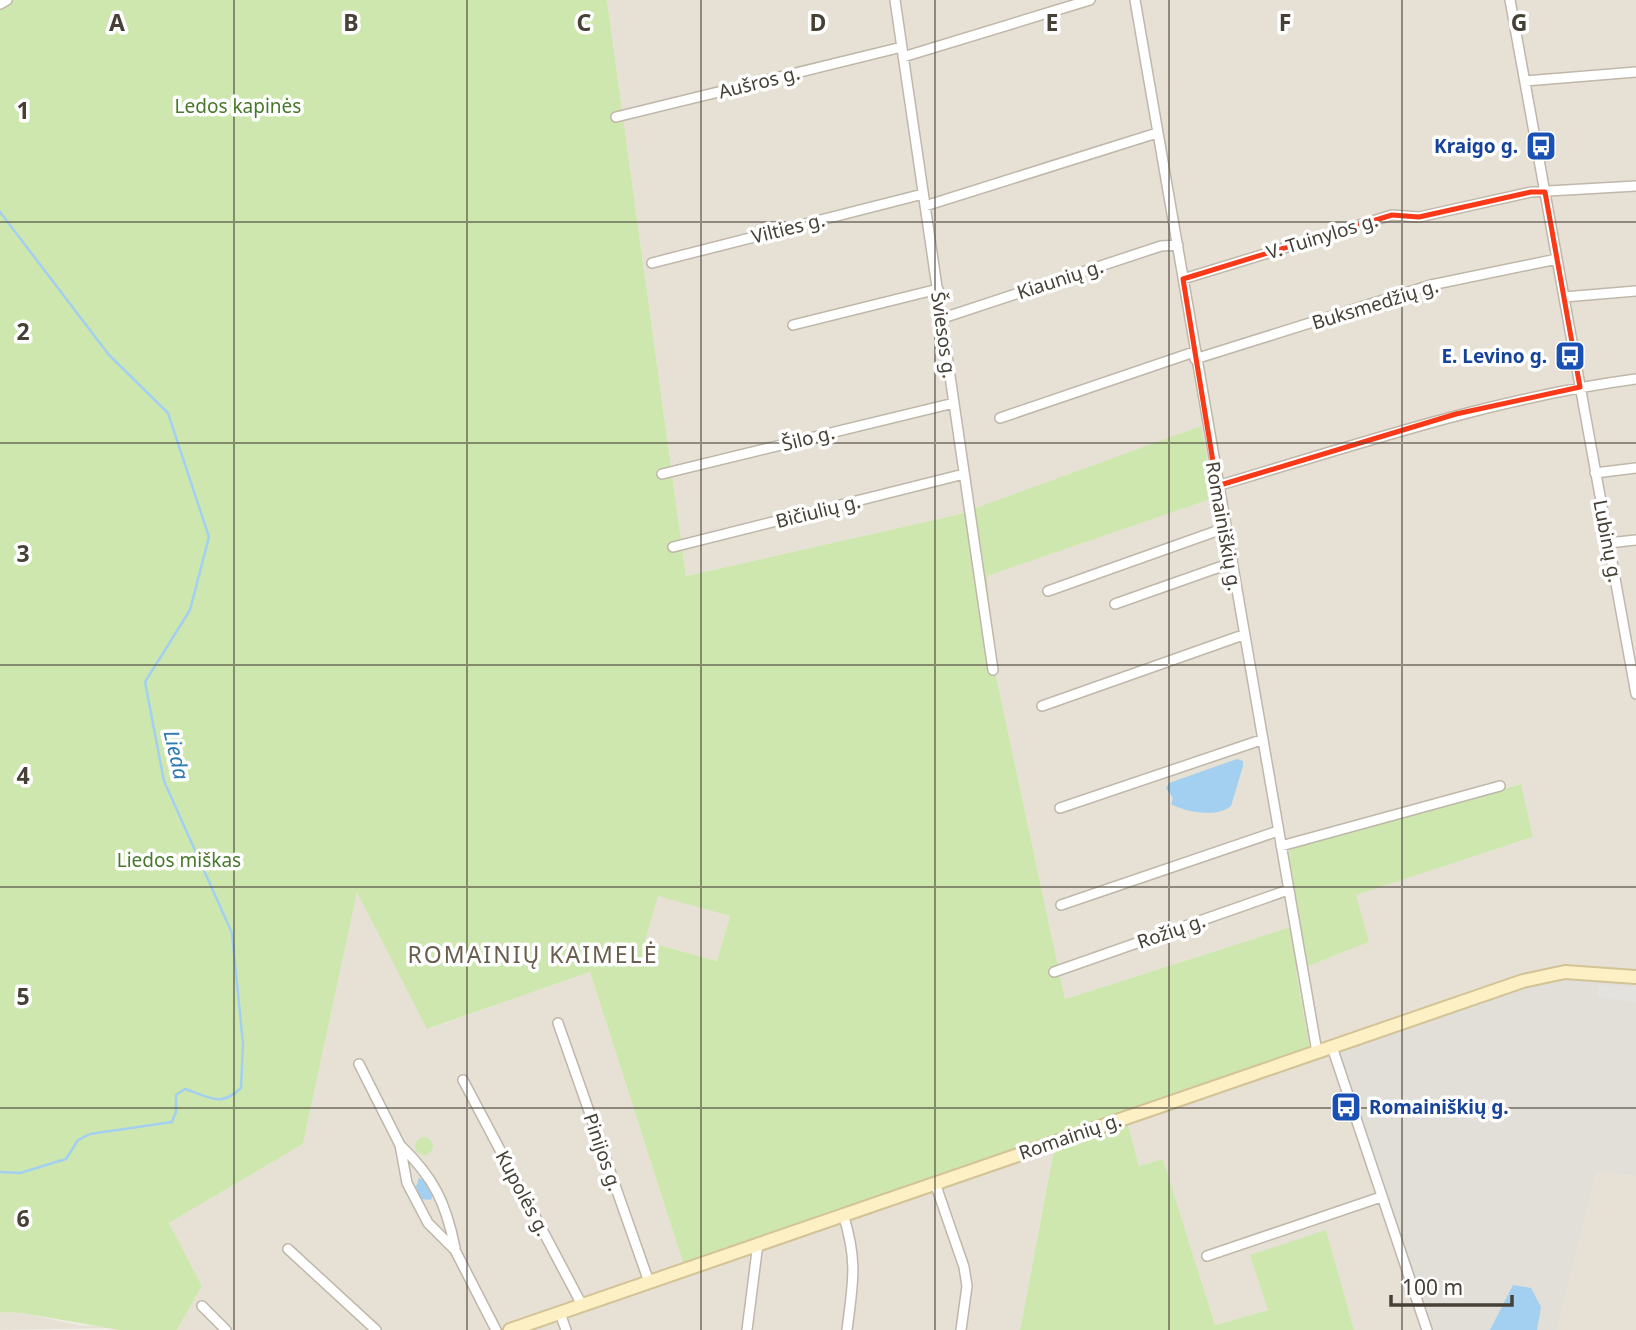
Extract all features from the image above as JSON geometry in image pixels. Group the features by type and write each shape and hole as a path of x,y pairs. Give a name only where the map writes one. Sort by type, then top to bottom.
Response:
{"main road":[{"name":"Romainių g.","path":"510,1330 1317,1052 1553,974 1589,972 1636,977"}],"street":[{"path":"0,4 6,0"},
{"name":"Šviesos g.","path":"895,0 993,670"},
{"name":"Aušros g.","path":"616,117 902,52 1090,0"},
{"name":"Romainiškių g.","path":"1135,0 1178,245 1194,356 1317,1052"},
{"name":"Lubinų g.","path":"1510,0 1608,544 1631,638 1636,694"},
{"path":"1525,81 1636,72"},
{"path":"925,206 1157,133"},
{"path":"1545,192 1636,186"},
{"name":"V. Tuinylos g.","path":"1183,279 1392,215 1419,217 1531,192 1545,192"},
{"name":"Vilties g.","path":"652,262 923,194"},
{"name":"Kiaunių g.","path":"943,318 1161,246 1178,245"},
{"name":"Buksmedžių g.","path":"1000,418 1431,285 1557,259"},
{"path":"793,325 938,289"},
{"path":"1564,297 1636,291"},
{"path":"1217,486 1456,414 1580,387 1636,379"},
{"name":"Šilo g.","path":"662,474 954,403"},
{"path":"1595,473 1636,468"},
{"name":"Bičiulių g.","path":"673,547 964,474"},
{"path":"1048,591 1225,528"},
{"path":"1608,544 1636,540"},
{"path":"1115,604 1231,563"},
{"path":"1042,706 1243,635"},
{"path":"1060,808 1261,740"},
{"path":"1280,846 1500,786"},
{"path":"1061,905 1278,831"},
{"name":"Rožių g.","path":"1054,972 1288,891"},
{"name":"Pinijos g.","path":"558,1023 649,1282"},
{"path":"1332,1047 1427,1330"},
{"path":"359,1065 400,1145 407,1183 428,1223 456,1250"},
{"name":"Kupolės g.","path":"463,1080 582,1305"},
{"path":"400,1145 428,1172 448,1214 456,1250 496,1330"},
{"path":"935,1183 964,1267 967,1286 961,1330"},
{"path":"1207,1256 1381,1197"},
{"path":"844,1214 853,1247 854,1268 847,1330"},
{"path":"747,1330 758,1244"},
{"path":"288,1249 376,1330"},
{"path":"202,1306 226,1330"},
{"path":"560,1313 566,1330"}],"highlighted area":[{"path":"1531,192 1545,192 1580,387 1456,414 1217,486 1183,279 1392,215 1419,217"}],"shaded area":[{"path":"607,0 1636,0 1636,981 1430,1330 1354,1330 1326,1231 1268,1310 1215,1325 1163,1159 1139,1166 1128,1125 1312,1059 1296,971 1369,942 1355,895 1533,837 1520,784 1288,846 1300,924 1065,999 995,671 986,576 1214,498 1200,427 956,515 686,576"},
{"path":"357,891 428,1029 590,972 685,1269 1055,1143 1020,1330 177,1330 202,1286 169,1223 303,1144"},
{"path":"658,895 730,916 717,961 645,941"},
{"path":"1548,978 1636,981 1636,1176 1597,1172 1557,1330 1430,1330 1336,1050"},
{"path":"1598,985 1636,987 1636,1002 1597,997"},
{"path":"1597,1172 1636,1176 1636,1330 1557,1330"},
{"path":"0,1312 22,1313 80,1325 119,1328 0,1330"}],"green space":[{"path":"0,0 607,0 686,576 956,515 1201,426 1214,498 987,576 995,671 1065,999 1300,924 1288,846 1521,784 1533,837 1356,895 1369,942 1296,971 1312,1059 1128,1125 1139,1166 1163,1159 1215,1325 1268,1310 1250,1255 1326,1230 1354,1330 1020,1330 1055,1144 685,1269 590,972 427,1029 357,892 303,1144 169,1223 202,1286 177,1330 119,1330 22,1313 0,1312","holes":["658,896 730,916 717,961 645,941"]},
{"path":"424,1137 430,1140 433,1146 430,1152 424,1155 418,1152 415,1146 418,1140"}],"water":[{"path":"1237,759 1243,761 1243,766 1231,806 1210,813 1171,804 1173,798 1166,788 1169,783"},
{"path":"419,1178 427,1182 433,1194 431,1200 421,1199 416,1187"},
{"path":"1513,1285 1531,1288 1541,1307 1537,1330 1490,1330"}],"waterway":[{"name":"Lieda","path":"0,212 109,355 168,413 209,537 190,610 145,682 164,781 232,933 243,1044 241,1088 227,1098 214,1099 185,1089 176,1095 176,1112 172,1122 90,1134 78,1140 66,1159 20,1173 0,1172"}],"place":[{"name":"Kraigo g.","path":"1541,146"},
{"name":"E. Levino g.","path":"1570,356"},
{"name":"Romainiškių g.","path":"1346,1107"}],"district":[{"name":"ROMAINIŲ KAIMELĖ","path":"533,955"}],"park label":[{"name":"Ledos kapinės","path":"238,106"},
{"name":"Liedos miškas","path":"179,860"}]}
